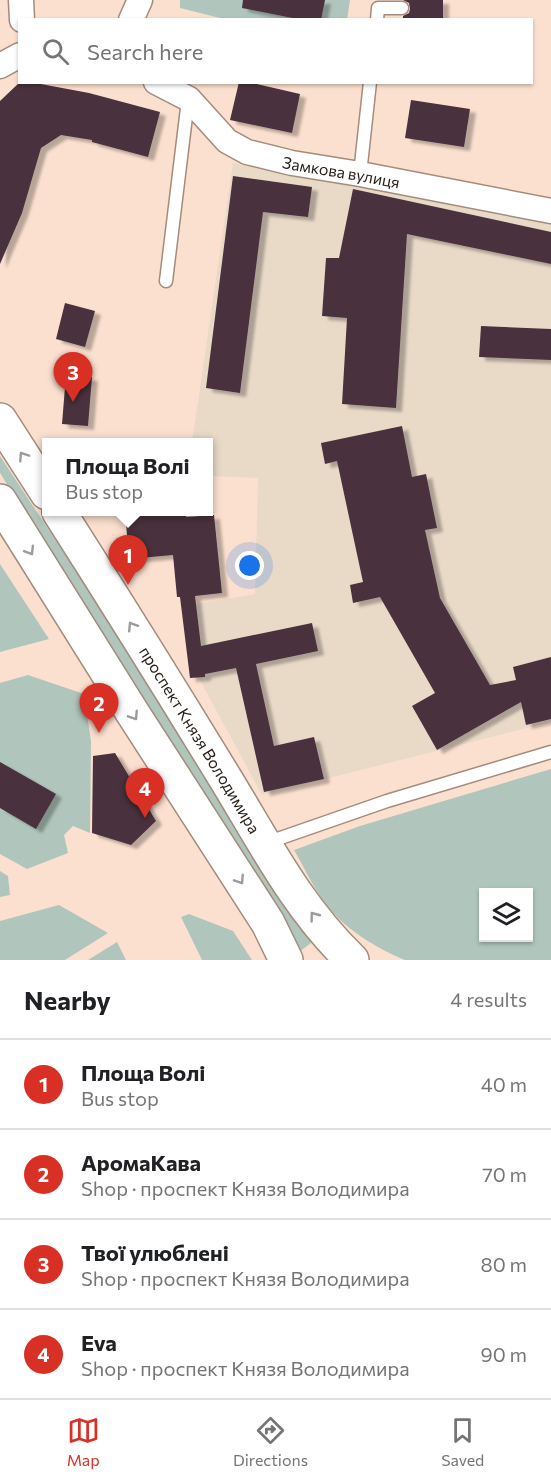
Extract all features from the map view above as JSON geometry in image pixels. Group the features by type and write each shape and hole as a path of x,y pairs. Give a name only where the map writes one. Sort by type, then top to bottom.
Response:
{"main road":[{"path":"0,420 42,485"},
{"path":"0,501 132,712 268,922 286,960"},
{"name":"проспект Князя Володимира","path":"62,516 294,889 337,946 352,960"}],"street":[{"path":"21,0 22,18"},
{"path":"132,18 140,0"},
{"path":"0,66 18,56"},
{"name":"Замкова вулиця","path":"160,84 189,99 227,141 247,152 292,163 551,211"}],"lane":[{"path":"377,18 378,8 402,8"},
{"path":"360,174 370,84"},
{"path":"166,281 189,99"},
{"path":"265,844 387,801 551,752"}],"shaded area":[{"path":"233,163 551,223 551,722 262,795 190,662 191,605 255,594 258,478 213,476 213,438 193,438"}],"green space":[{"path":"180,0 350,0 347,18 220,18 180,8"},
{"path":"0,456 143,673 311,943 299,952 0,473"},
{"path":"0,564 49,639 0,652"},
{"path":"28,675 84,694 91,741 90,833 73,826 64,835 68,853 27,869 0,854 0,683"},
{"path":"551,769 551,960 405,960 361,937 341,921 325,903 294,850 360,826"},
{"path":"0,871 8,876 10,895 0,897"},
{"path":"59,905 108,933 65,960 0,960 0,921"},
{"path":"189,914 233,931 252,960 202,960 181,917"},
{"path":"117,942 126,960 88,960"}],"building":[{"path":"243,0 325,0 321,18 293,18 242,8"},
{"path":"403,0 443,0 443,18 403,18 409,13 409,3"},
{"path":"18,84 41,84 89,93 160,112 148,157 92,142 92,140 61,135 41,148 22,213 0,264 0,101"},
{"path":"239,84 257,84 300,94 292,133 230,120"},
{"path":"411,100 470,109 464,147 405,138"},
{"path":"233,176 312,187 308,217 263,212 240,393 206,388"},
{"path":"353,189 551,232 551,264 407,234 396,408 342,404 347,318 322,316 326,258 339,258"},
{"path":"65,303 95,311 85,347 56,339"},
{"path":"481,326 551,329 551,360 479,357"},
{"path":"66,375 92,377 88,426 62,424"},
{"path":"402,426 412,477 426,474 437,528 425,530 440,598 490,685 516,680 513,667 551,657 551,719 526,725 521,702 437,750 412,706 435,693 380,597 353,603 350,585 363,582 337,461 325,464 321,443"},
{"path":"214,515 222,593 195,596 201,646 312,623 318,651 256,664 274,746 314,737 324,779 264,792 236,668 205,674 205,677 190,678 173,555 129,559 125,516"},
{"path":"115,753 156,821 131,845 92,833 93,756"},
{"path":"0,762 56,794 36,829 0,808"}],"place":[{"name":"Твої улюблені","path":"73,402"},
{"name":"Площа Волі","path":"128,585"},
{"name":"АромаКава","path":"99,733"},
{"name":"Eva","path":"145,818"}]}
